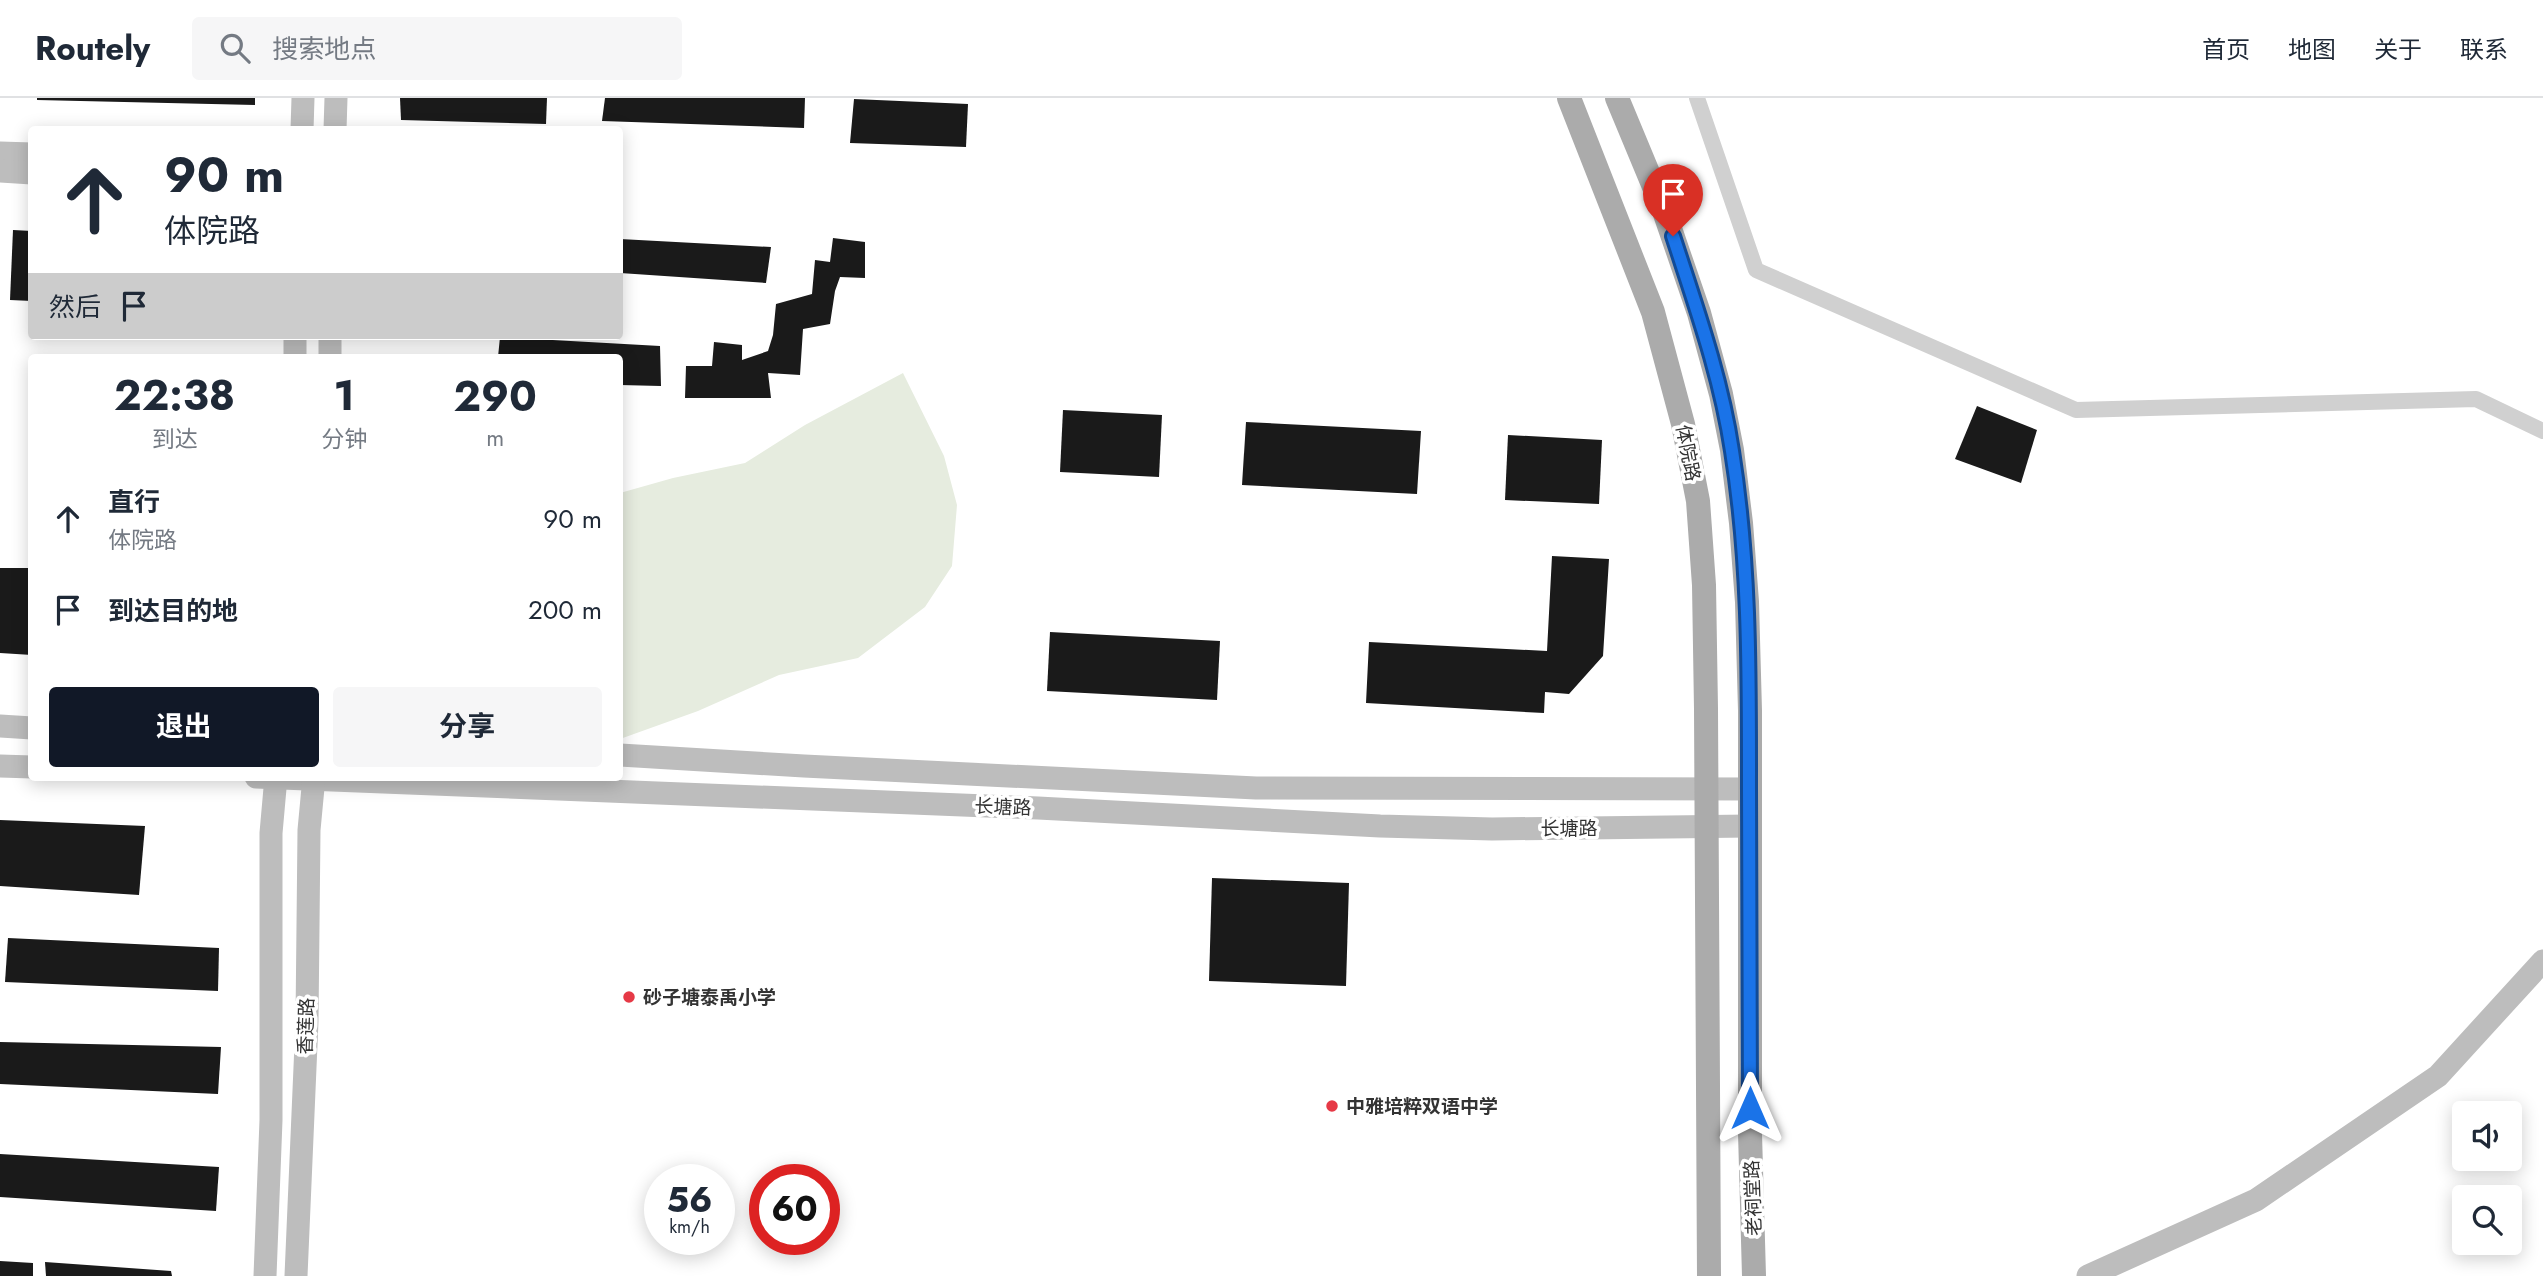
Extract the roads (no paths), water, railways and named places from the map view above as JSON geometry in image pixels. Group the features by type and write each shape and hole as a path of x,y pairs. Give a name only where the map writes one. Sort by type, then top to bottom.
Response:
{"main road":[{"path":"302,126 303,98"},
{"path":"335,126 337,98"},
{"name":"体院路","path":"1569,98 1653,312 1683,424 1698,501 1704,585 1706,826"},
{"path":"1616,98 1664,211 1699,313 1724,406 1741,523 1747,602 1750,826"},
{"path":"0,153 28,154"},
{"path":"0,171 28,173"},
{"path":"0,726 28,728"},
{"name":"长塘路","path":"623,755 1255,788 1749,789"},
{"path":"0,766 28,767"},
{"name":"香莲路","path":"265,1276 270,1133 271,833 276,781"},
{"name":"香莲路","path":"296,1276 307,1021 309,830 314,781"},
{"name":"长塘路","path":"386,781 1038,808 1380,826 1750,826"},
{"path":"1706,826 1709,1276"},
{"name":"老祠堂路","path":"1750,826 1754,1276"},
{"path":"2088,1276 2256,1200 2438,1076 2543,961"}],"street":[{"path":"1697,98 1756,270 2076,410 2476,399 2543,431"}],"place":[{"name":"砂子塘泰禹小学","path":"629,997"},
{"name":"中雅培粹双语中学","path":"1332,1106"}]}
